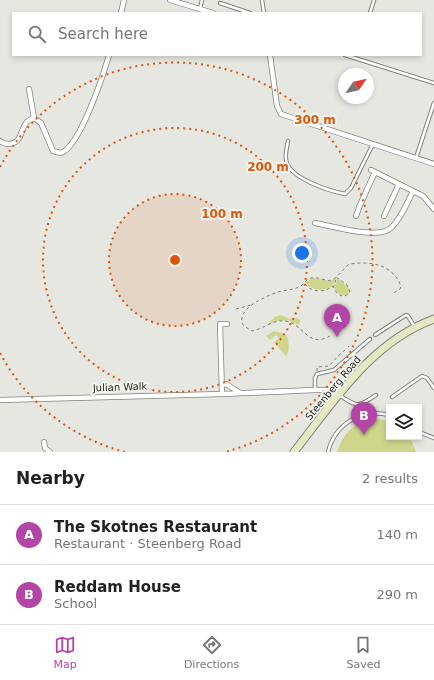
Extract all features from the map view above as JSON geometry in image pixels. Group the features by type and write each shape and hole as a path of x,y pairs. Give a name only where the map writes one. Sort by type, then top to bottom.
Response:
{"main road":[{"name":"Steenberg Road","path":"294,452 338,395 377,353 402,334 434,318"}],"street":[{"path":"121,12 124,0"},
{"path":"170,0 210,12"},
{"path":"29,89 34,118 41,123 53,151 60,153 68,150 90,110 109,56"},
{"path":"270,56 277,106 281,114 434,164"},
{"path":"0,141 5,144 13,144 16,142 21,136 25,124 34,118"},
{"path":"356,216 373,171 423,196 434,208"},
{"path":"384,216 399,184"},
{"path":"315,223 376,233 385,232 394,225 413,191"},
{"path":"222,394 220,324 227,324"},
{"name":"Julian Walk","path":"222,385 226,384 240,393"},
{"name":"Julian Walk","path":"0,400 315,390 329,390 338,395"},
{"path":"44,442 45,448 50,452"}],"lane":[{"path":"200,9 202,0"},
{"path":"262,0 264,12"},
{"path":"370,12 374,0"},
{"path":"220,3 247,12"},
{"path":"355,56 434,83"},
{"path":"416,158 434,103"},
{"path":"288,141 286,159 291,171 298,176 316,184 345,194 351,188 373,144"},
{"path":"375,336 406,315 415,327"},
{"path":"315,390 315,378 317,374 334,370 370,339"},
{"path":"392,397 422,376 427,378 434,388"},
{"path":"338,395 356,405 361,405 376,395"},
{"path":"361,405 364,414"},
{"path":"328,452 332,440 340,428 350,420 364,414 374,413 386,415"},
{"path":"422,433 434,438"}],"path":[{"path":"236,309 253,304 268,296 300,287 310,278 314,277 333,280 346,266 354,263 382,265 393,275 401,286 400,289 392,294"},
{"path":"305,283 310,289 321,291 333,286 336,283 336,277"},
{"path":"333,286 336,293 340,296 346,295 350,292 347,285 336,277"},
{"path":"253,304 244,312 242,319 242,324 249,330 255,331 275,322 284,320 295,324 311,338 319,339 330,336"},
{"path":"315,372 317,371 317,367 329,366 346,350"}],"green space":[{"path":"313,278 329,281 335,279 334,283 328,289 318,290 305,283"},
{"path":"337,278 349,288 350,292 345,295 340,295 335,290 334,287"},
{"path":"281,315 290,319 298,318 300,320 299,326 287,320 266,325 275,317"},
{"path":"274,331 287,336 289,347 286,356 274,342 279,338 276,335 270,340 266,336"},
{"path":"377,419 386,420 386,440 411,440 416,452 337,452 340,444 352,428 369,420"}],"place":[{"name":"The Skotnes Restaurant","path":"337,337"},
{"name":"Reddam House","path":"364,435"}]}
